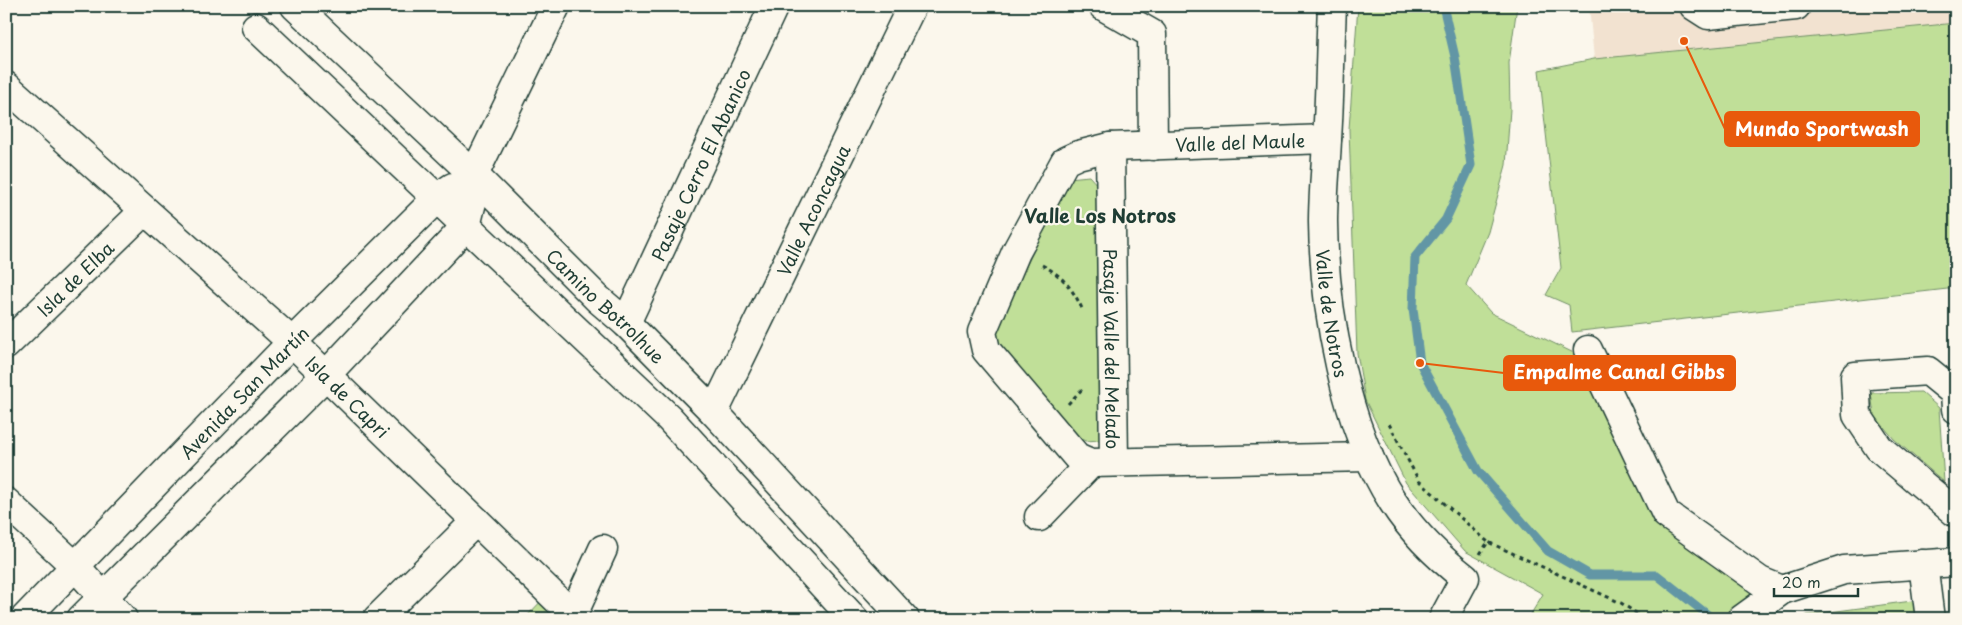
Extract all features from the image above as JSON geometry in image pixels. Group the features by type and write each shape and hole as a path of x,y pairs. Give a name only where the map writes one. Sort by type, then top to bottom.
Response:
{"street":[{"name":"Camino Botrolhue","path":"295,6 474,175 598,299 626,323 714,412 905,619"},
{"path":"81,619 326,375 466,226 473,198 474,175 556,6"},
{"name":"Pasaje Cerro El Abanico","path":"626,323 774,6"},
{"name":"Valle Aconcagua","path":"714,412 912,6"},
{"path":"1103,6 1152,34 1153,146"},
{"name":"Valle de Notros","path":"1332,6 1328,139 1323,223 1330,308 1350,400 1369,457 1393,502 1407,522 1444,561 1465,578"},
{"path":"1694,6 1708,15 1796,6"},
{"path":"256,27 438,197 466,226 669,418 854,619"},
{"name":"Isla de Capri","path":"6,86 292,342 572,617"},
{"name":"Valle del Maule","path":"1153,146 1328,139"},
{"name":"Pasaje Valle del Melado","path":"1153,146 1110,147 1078,155 1065,161 1016,252 982,332 986,350 1077,457 1102,462 1369,457"},
{"name":"Pasaje Valle del Melado","path":"1039,517 1102,462 1110,147"},
{"name":"Avenida San Martín","path":"24,619 292,342 438,197 474,175"},
{"name":"Isla de Elba","path":"6,346 144,211"},
{"path":"1588,350 1666,514 1760,581 1762,604 1844,570 1956,562"},
{"path":"1956,409 1955,393 1928,371 1855,376 1857,415 1879,448 1956,513"},
{"path":"6,502 75,566 123,619"},
{"path":"377,619 476,521"},
{"path":"572,617 603,549"},
{"path":"1923,564 1930,619"},
{"path":"1443,619 1465,578"}],"path":[{"path":"1016,252 1052,270 1066,283 1077,298 1084,313"},
{"path":"1045,421 1079,394 1088,381"},
{"path":"1386,420 1419,481 1488,542 1621,603 1645,619"},
{"path":"1465,578 1488,542"}],"shaded area":[{"path":"1589,6 1956,6 1956,23 1594,59"}],"green space":[{"path":"1358,6 1517,6 1509,63 1510,109 1506,165 1488,232 1466,285 1491,313 1578,355 1658,524 1731,574 1759,598 1732,619 1528,619 1543,594 1465,551 1406,483 1365,400 1357,353 1349,129"},
{"path":"1956,23 1956,288 1572,332 1569,305 1546,295 1561,268 1539,70 1594,59"},
{"path":"1089,176 1099,187 1107,424 1100,440 1086,441 1075,435 1011,366 997,338 998,324 1069,178"},
{"path":"1921,392 1939,408 1944,482 1894,439 1874,415 1871,393"},
{"path":"548,594 569,619 524,619"},
{"path":"1912,601 1922,607 1923,619 1802,619 1807,615"}],"waterway":[{"path":"1443,6 1455,57 1471,165 1446,219 1415,257 1413,309 1420,363 1478,471 1548,551 1590,575 1657,575 1713,619"}],"place":[{"name":"Mundo Sportwash","path":"1684,41"},
{"name":"Empalme Canal Gibbs","path":"1420,363"}],"district":[{"name":"Valle Los Notros","path":"1100,215"}]}
